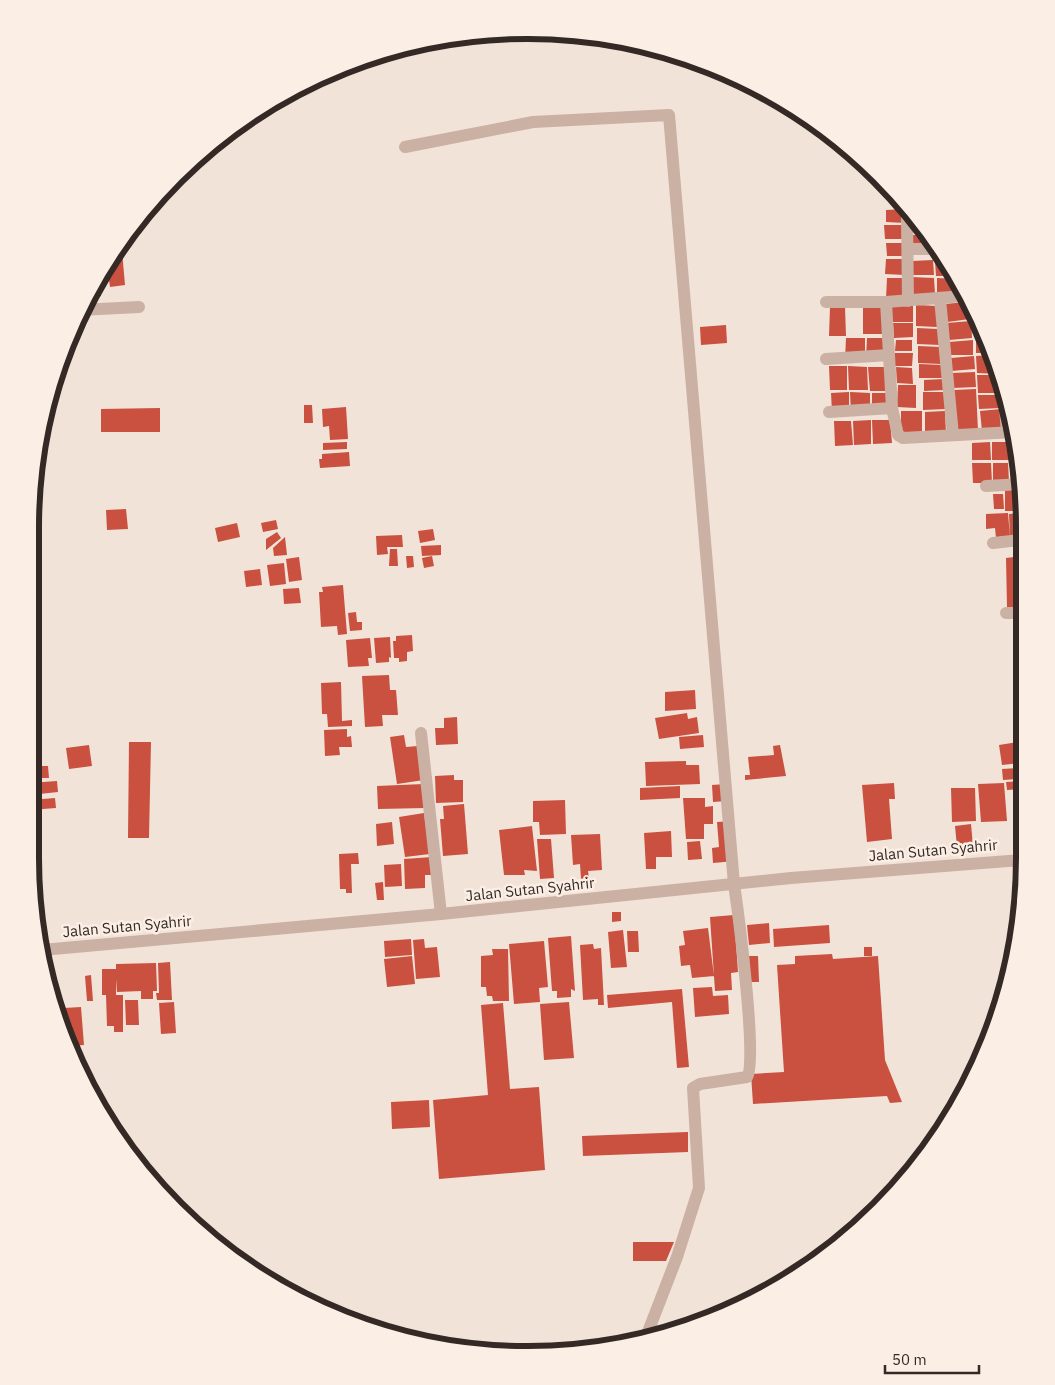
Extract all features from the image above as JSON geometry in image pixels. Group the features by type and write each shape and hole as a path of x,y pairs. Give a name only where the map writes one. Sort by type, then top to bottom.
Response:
{"street":[{"path":"405,147 533,122 669,115 734,884 747,991 750,1072 744,1079 700,1084 693,1088 699,1188 677,1257 648,1331"},
{"path":"907,220 908,301"},
{"path":"908,249 929,249"},
{"path":"826,302 908,301 940,299 957,294"},
{"path":"940,299 953,435"},
{"path":"886,302 892,408 896,431 903,438 1007,432"},
{"path":"90,310 139,307"},
{"path":"826,359 889,355"},
{"path":"829,412 892,408"},
{"path":"986,486 1014,484"},
{"path":"993,543 1016,541"},
{"path":"1006,613 1016,613"},
{"path":"421,733 441,914"},
{"name":"Jalan Sutan Syahrir","path":"47,950 441,914 734,884 1016,860"}],"building":[{"path":"898,209 905,218 905,223 886,222 886,210"},
{"path":"884,225 904,225 905,239 885,239"},
{"path":"911,235 919,235 931,252 912,254"},
{"path":"886,243 906,243 906,256 887,256"},
{"path":"122,254 125,285 110,287 108,276"},
{"path":"886,259 905,259 905,275 885,274"},
{"path":"933,260 934,275 911,275 912,261"},
{"path":"935,261 937,261 947,276 936,276"},
{"path":"911,277 934,278 935,294 913,295"},
{"path":"887,278 906,278 905,298 886,298"},
{"path":"937,278 948,279 955,290 955,295 937,294"},
{"path":"961,302 970,319 947,322 945,304"},
{"path":"863,303 883,304 883,334 863,334"},
{"path":"913,304 913,322 892,322 892,305"},
{"path":"916,305 937,306 937,327 916,326"},
{"path":"830,307 845,307 846,336 829,336"},
{"path":"971,321 972,338 949,340 947,323"},
{"path":"893,323 913,323 913,337 894,338"},
{"path":"726,325 727,343 701,345 700,327"},
{"path":"917,328 938,329 940,345 917,344"},
{"path":"846,338 865,338 865,360 845,360"},
{"path":"867,338 884,338 884,360 866,359"},
{"path":"976,339 978,339 984,353 976,353"},
{"path":"896,340 912,340 912,351 895,351"},
{"path":"973,340 973,355 951,355 949,342"},
{"path":"918,346 941,347 941,364 918,363"},
{"path":"894,353 913,353 912,366 894,366"},
{"path":"985,355 991,374 977,373 976,356"},
{"path":"974,356 975,369 951,371 951,358"},
{"path":"919,364 942,365 942,378 919,378"},
{"path":"829,366 847,366 847,390 830,390"},
{"path":"848,366 867,367 868,390 849,390"},
{"path":"868,367 885,367 887,391 870,391"},
{"path":"896,367 912,368 913,384 897,383"},
{"path":"975,372 976,387 953,388 953,373"},
{"path":"977,375 992,375 997,393 978,393"},
{"path":"944,379 945,390 924,391 924,380"},
{"path":"898,385 916,385 916,408 897,407"},
{"path":"976,389 978,431 957,432 954,390"},
{"path":"849,392 849,413 832,412 831,393"},
{"path":"850,392 870,393 870,413 851,413"},
{"path":"923,392 945,392 945,409 923,410"},
{"path":"872,393 888,393 890,412 872,412"},
{"path":"978,395 998,395 1001,408 979,409"},
{"path":"304,405 312,405 313,423 304,423"},
{"path":"346,407 348,439 330,440 329,426 323,427 322,409"},
{"path":"160,408 160,432 101,432 101,409"},
{"path":"1001,409 1003,429 982,431 980,411"},
{"path":"901,411 922,411 922,435 901,435"},
{"path":"945,411 946,434 925,435 925,412"},
{"path":"871,420 871,444 854,445 853,421"},
{"path":"872,420 890,420 892,443 873,444"},
{"path":"834,421 851,421 853,445 835,446"},
{"path":"347,442 347,449 323,450 323,443"},
{"path":"990,442 991,460 972,460 972,443"},
{"path":"992,442 1008,442 1009,460 992,460"},
{"path":"349,452 350,466 320,468 319,459 322,459 322,454"},
{"path":"972,463 991,463 992,483 973,483"},
{"path":"993,463 1008,463 1009,482 993,483"},
{"path":"1010,463 1012,463 1014,481 1011,481"},
{"path":"1005,489 1014,489 1015,511 1005,511"},
{"path":"993,494 1003,494 1004,509 994,509"},
{"path":"126,509 128,529 107,530 106,510"},
{"path":"1008,513 1010,537 996,538 995,528 986,529 986,514"},
{"path":"1016,513 1016,537 1010,537 1009,514"},
{"path":"276,520 278,529 263,532 261,523"},
{"path":"237,523 240,537 218,542 215,528"},
{"path":"433,529 435,540 420,543 418,531"},
{"path":"277,532 281,538 266,550 266,539"},
{"path":"402,535 403,547 387,547 388,554 377,555 376,536"},
{"path":"285,537 287,555 274,556 273,548"},
{"path":"441,545 441,555 422,556 421,546"},
{"path":"390,549 397,549 398,566 389,566"},
{"path":"406,556 413,556 414,567 407,568"},
{"path":"432,556 434,566 424,568 422,558"},
{"path":"299,557 302,580 289,582 286,559"},
{"path":"1016,557 1016,607 1007,607 1006,558"},
{"path":"284,563 286,584 270,586 267,565"},
{"path":"260,569 262,585 246,587 244,571"},
{"path":"343,585 347,634 338,635 337,626 321,627 319,592 323,592 322,587"},
{"path":"299,588 301,603 284,604 283,589"},
{"path":"356,612 357,622 362,622 362,630 350,631 348,613"},
{"path":"412,635 413,651 407,652 407,661 399,662 399,658 394,658 393,641 396,641 396,636"},
{"path":"390,637 391,658 389,657 389,662 376,663 374,638"},
{"path":"370,638 372,658 368,658 369,666 348,667 346,640"},
{"path":"389,675 390,690 396,690 398,715 382,715 383,726 365,727 362,676"},
{"path":"341,682 342,721 352,720 352,726 328,727 327,714 322,714 321,683"},
{"path":"695,690 696,709 665,711 665,692"},
{"path":"687,713 688,719 697,717 699,733 659,739 655,718"},
{"path":"457,717 458,744 436,745 435,728 444,728 444,718"},
{"path":"347,729 347,737 351,736 352,747 339,747 340,755 325,756 324,730"},
{"path":"404,735 406,747 418,746 424,780 397,784 390,737"},
{"path":"703,735 704,747 680,749 679,737"},
{"path":"129,742 151,742 149,838 128,838"},
{"path":"1016,742 1016,764 1002,765 999,745"},
{"path":"89,745 92,766 69,769 66,748"},
{"path":"780,745 786,776 745,780 745,775 750,775 748,757 774,755 773,746"},
{"path":"686,761 686,765 699,765 700,784 646,786 645,762"},
{"path":"39,766 48,766 49,778 39,778"},
{"path":"1016,768 1016,779 1003,780 1002,769"},
{"path":"454,775 454,780 463,780 463,802 436,803 435,776"},
{"path":"57,781 58,792 39,794 39,782"},
{"path":"1016,781 1016,789 1007,790 1006,782"},
{"path":"894,783 895,799 889,799 892,839 867,842 862,785"},
{"path":"1004,783 1007,821 981,822 978,784"},
{"path":"424,784 425,808 378,809 377,786"},
{"path":"726,784 727,801 713,802 712,785"},
{"path":"680,786 680,798 640,800 640,788"},
{"path":"951,788 975,788 976,821 952,822"},
{"path":"55,798 56,808 39,809 39,799"},
{"path":"683,798 705,798 705,807 713,806 713,824 704,824 704,839 686,839"},
{"path":"565,800 566,834 540,835 539,822 533,822 533,801"},
{"path":"464,804 468,854 443,856 440,819 444,819 443,806"},
{"path":"424,813 430,854 405,857 399,817"},
{"path":"732,821 735,861 713,863 712,848 719,847 717,822"},
{"path":"392,822 394,844 377,846 376,824"},
{"path":"971,824 973,846 957,847 955,826"},
{"path":"532,826 537,871 524,870 525,875 504,875 499,830"},
{"path":"671,831 672,857 656,857 656,869 646,869 644,833"},
{"path":"600,834 602,870 588,871 589,878 581,879 580,864 573,865 571,835"},
{"path":"537,839 551,839 554,878 540,879"},
{"path":"700,841 702,859 688,860 687,842"},
{"path":"358,853 359,864 351,864 352,893 346,893 346,889 340,889 339,854"},
{"path":"432,857 433,875 425,875 425,888 405,889 404,859"},
{"path":"401,864 402,886 385,887 384,865"},
{"path":"383,882 384,900 377,900 375,883"},
{"path":"612,912 621,912 621,921 612,922"},
{"path":"734,915 738,972 731,973 732,990 715,991 710,917"},
{"path":"769,923 770,943 749,945 747,925"},
{"path":"829,925 830,943 774,947 773,929"},
{"path":"708,928 714,976 692,978 690,965 681,966 679,946 685,945 683,931"},
{"path":"623,930 627,967 611,968 608,932"},
{"path":"627,931 638,931 639,952 628,952"},
{"path":"571,936 575,991 571,989 571,997 557,998 557,991 552,991 548,938"},
{"path":"411,939 412,955 385,957 384,941"},
{"path":"424,939 425,948 437,947 440,977 416,979 413,940"},
{"path":"544,941 548,987 539,988 540,1002 514,1004 509,944"},
{"path":"593,944 594,949 601,948 604,1005 598,1005 598,999 583,1000 580,945"},
{"path":"864,947 872,947 872,956 864,956"},
{"path":"492,949 508,949 509,1001 493,1001 492,996 487,996 486,987 481,987 481,956 493,955"},
{"path":"832,954 833,959 878,956 885,1060 902,1102 890,1103 887,1096 753,1104 751,1074 784,1072 777,965 795,964 795,956"},
{"path":"412,956 415,984 387,987 384,959"},
{"path":"749,956 758,956 759,982 750,982"},
{"path":"170,962 172,1000 157,1000 156,993 159,993 158,963"},
{"path":"156,963 157,991 153,991 153,999 141,999 141,991 117,992 116,979 116,995 123,995 123,1032 114,1032 114,1026 107,1026 106,995 102,995 102,969 116,969 116,964"},
{"path":"91,975 93,1001 87,1001 85,976"},
{"path":"712,987 713,996 728,995 729,1014 695,1017 693,988"},
{"path":"682,989 689,1067 677,1068 672,1002 608,1008 607,995"},
{"path":"125,1000 138,1000 139,1025 126,1025"},
{"path":"174,1002 176,1033 161,1034 159,1003"},
{"path":"569,1002 574,1058 544,1060 540,1004"},
{"path":"503,1003 510,1089 539,1087 545,1170 439,1179 433,1100 488,1095 481,1005"},
{"path":"81,1007 84,1045 76,1046 64,1008"},
{"path":"429,1100 430,1127 392,1129 391,1102"},
{"path":"688,1132 688,1152 583,1156 582,1136"},
{"path":"633,1242 674,1242 666,1261 633,1261"}]}
